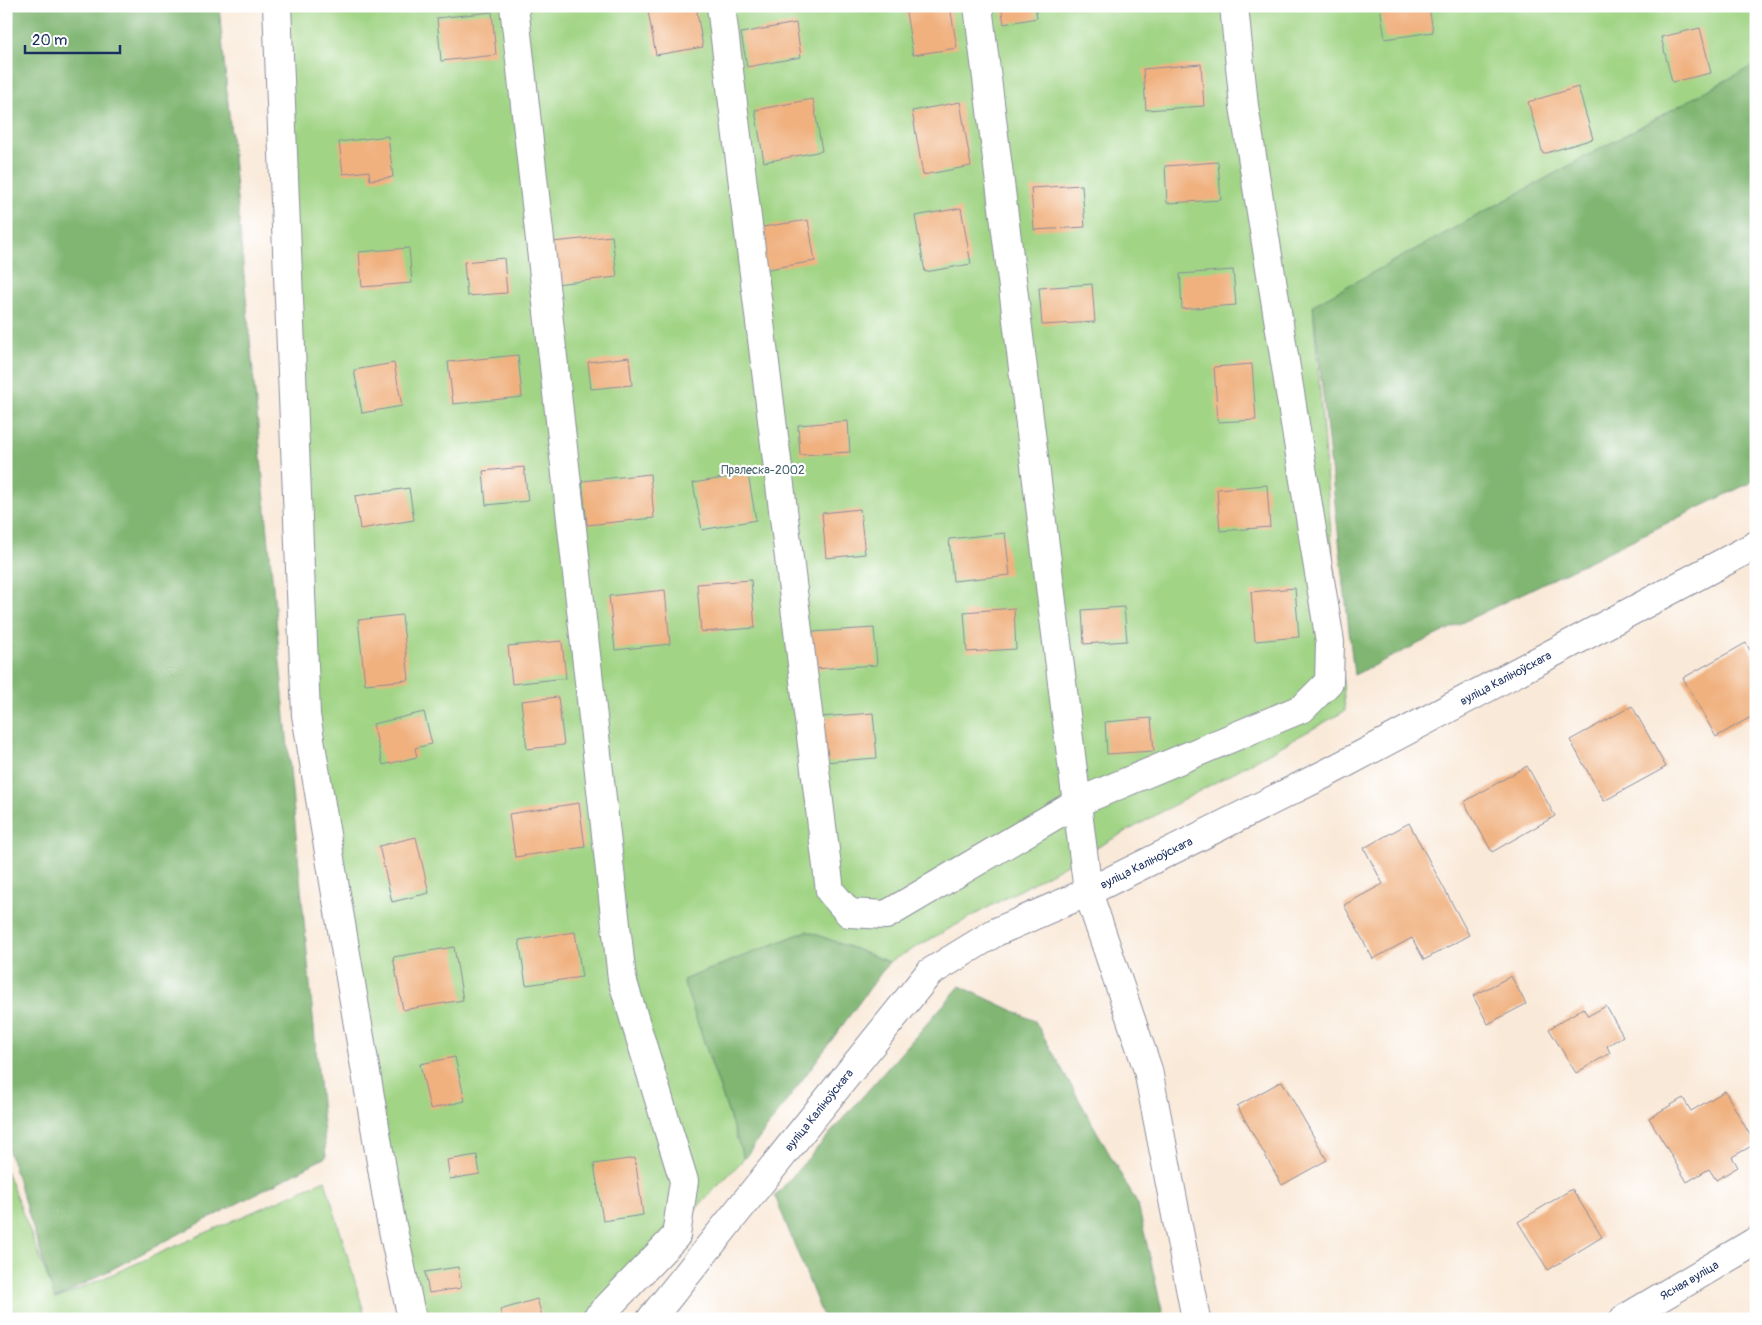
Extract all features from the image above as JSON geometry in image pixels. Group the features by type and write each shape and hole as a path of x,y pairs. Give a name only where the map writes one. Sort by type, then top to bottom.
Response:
{"street":[{"path":"277,6 306,715 390,1216 412,1319"},
{"path":"514,6 622,979 684,1181 676,1236 596,1319"},
{"path":"721,6 830,891 849,913 886,915 1076,803 1303,708 1329,682 1330,642 1244,106 1234,6"},
{"path":"978,6 1088,892 1148,1070 1196,1319"},
{"name":"вуліца Каліноўскага","path":"651,1319 929,973 996,932 1088,892 1327,773 1756,545"},
{"name":"Ясная вуліца","path":"1624,1319 1756,1241"}],"green space":[{"path":"6,6 219,6 326,1157 55,1299 6,1142"},
{"name":"Пралеска-2002","path":"282,6 1756,6 1756,64 1313,305 1345,711 889,962 807,931 683,980 744,1159 589,1319 417,1319 306,715"},
{"path":"1756,64 1756,480 1354,675 1313,305"},
{"path":"807,931 889,962 744,1159 683,980"},
{"path":"960,986 1035,1021 1138,1205 1164,1319 824,1319 775,1196"},
{"path":"6,1170 56,1299 325,1180 366,1319 6,1319"}],"building":[{"path":"647,6 696,6 703,47 656,55"},
{"path":"905,6 950,6 957,48 913,55"},
{"path":"1001,6 1035,6 1037,18 1004,24"},
{"path":"1380,6 1429,6 1433,32 1385,39"},
{"path":"492,12 496,55 441,61 437,18"},
{"path":"796,23 801,57 747,67 741,33"},
{"path":"1700,28 1711,73 1672,82 1661,37"},
{"path":"1201,64 1204,106 1146,110 1143,69"},
{"path":"1578,87 1593,139 1543,154 1528,102"},
{"path":"813,99 822,151 764,162 755,110"},
{"path":"960,102 971,166 923,175 912,111"},
{"path":"388,136 393,177 370,180 369,171 343,174 339,142"},
{"path":"1218,162 1221,200 1167,203 1165,166"},
{"path":"1082,185 1085,227 1034,230 1031,188"},
{"path":"961,208 971,264 925,272 915,216"},
{"path":"808,220 815,261 763,270 756,228"},
{"path":"612,236 617,277 556,284 552,242"},
{"path":"409,248 412,283 362,287 359,252"},
{"path":"504,258 507,293 467,296 464,262"},
{"path":"1233,270 1236,305 1182,309 1180,274"},
{"path":"1092,284 1095,322 1042,325 1039,288"},
{"path":"518,355 522,397 453,404 448,362"},
{"path":"629,357 632,385 591,389 588,362"},
{"path":"394,363 402,406 362,413 354,370"},
{"path":"1252,364 1256,420 1218,422 1214,367"},
{"path":"848,421 850,452 800,455 798,425"},
{"path":"524,467 528,501 486,505 483,471"},
{"path":"650,474 654,518 587,525 582,481"},
{"path":"748,474 756,520 702,530 693,483"},
{"path":"1267,485 1270,527 1220,531 1217,489"},
{"path":"409,488 414,520 360,529 355,496"},
{"path":"860,509 865,554 826,558 822,513"},
{"path":"1005,533 1010,575 953,581 949,539"},
{"path":"751,580 755,628 701,632 697,584"},
{"path":"1295,588 1299,637 1255,641 1251,592"},
{"path":"665,590 670,644 615,650 609,596"},
{"path":"1124,607 1127,641 1084,644 1082,610"},
{"path":"1014,608 1016,649 967,652 964,612"},
{"path":"402,615 409,680 365,684 358,620"},
{"path":"874,628 877,665 814,669 811,632"},
{"path":"562,641 566,678 512,684 508,646"},
{"path":"1746,643 1756,661 1756,714 1716,737 1683,678"},
{"path":"558,697 564,745 527,749 521,701"},
{"path":"1632,706 1666,767 1604,801 1570,740"},
{"path":"424,712 432,744 415,748 417,757 383,765 373,724"},
{"path":"873,713 877,758 824,762 821,717"},
{"path":"1151,718 1154,751 1107,754 1105,722"},
{"path":"1527,766 1555,816 1492,852 1464,802"},
{"path":"579,803 585,847 515,857 509,814"},
{"path":"1409,823 1469,935 1424,960 1412,938 1373,959 1344,905 1383,884 1364,848"},
{"path":"416,837 429,893 392,902 379,846"},
{"path":"575,932 582,977 526,985 519,940"},
{"path":"454,947 463,1000 403,1010 393,957"},
{"path":"1511,976 1526,1004 1488,1024 1473,996"},
{"path":"1606,1006 1623,1036 1607,1046 1610,1053 1576,1073 1549,1029 1583,1008 1588,1016"},
{"path":"455,1057 465,1101 430,1109 420,1064"},
{"path":"1282,1081 1327,1160 1282,1185 1237,1106"},
{"path":"1725,1091 1755,1144 1732,1157 1738,1167 1716,1180 1709,1169 1687,1182 1649,1118 1683,1098 1691,1111"},
{"path":"477,1155 480,1174 450,1179 447,1160"},
{"path":"635,1158 643,1215 603,1221 594,1164"},
{"path":"1572,1189 1602,1237 1548,1270 1518,1222"},
{"path":"458,1267 461,1288 429,1293 425,1272"},
{"path":"537,1299 543,1319 503,1319 500,1310"}]}
